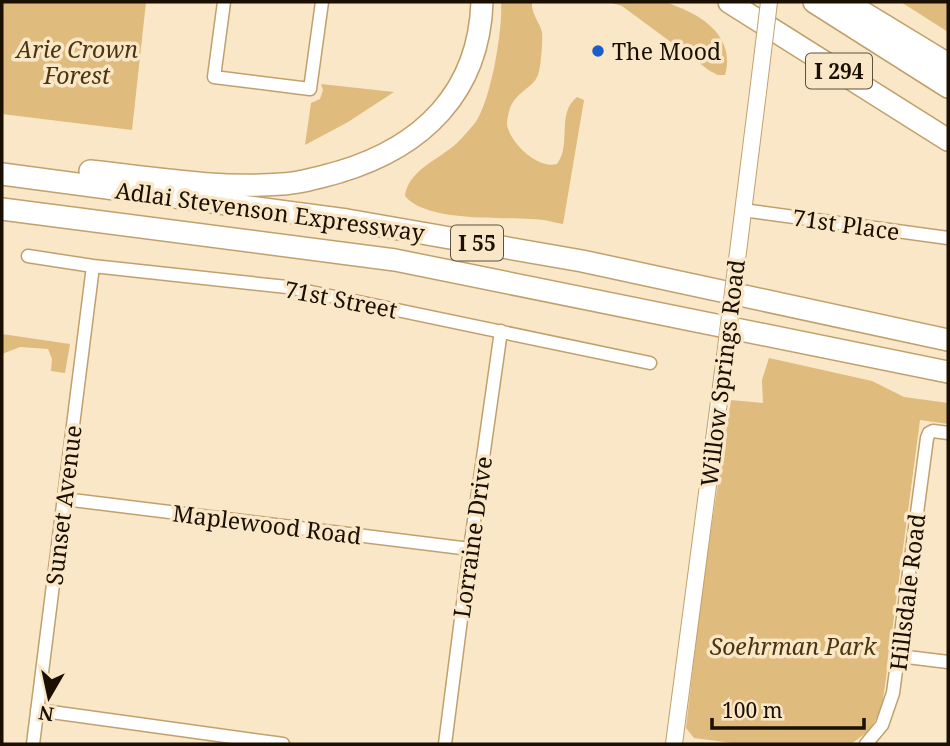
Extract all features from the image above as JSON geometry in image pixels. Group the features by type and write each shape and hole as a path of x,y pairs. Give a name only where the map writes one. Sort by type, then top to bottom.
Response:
{"highway":[{"path":"2,162 228,186 293,183 356,167 382,157 410,140 433,121 452,97 464,79 475,52 482,2"},
{"name":"I 294","path":"729,2 948,140"},
{"name":"I 294","path":"814,2 948,87"},
{"path":"846,2 948,64"},
{"name":"Adlai Stevenson Expressway","path":"2,174 373,224 582,261 948,340"},
{"name":"Adlai Stevenson Expressway","path":"2,209 395,260 948,372"}],"main road":[{"name":"Willow Springs Road","path":"677,744 769,2"}],"street":[{"path":"224,2 214,77 310,89 322,2"},
{"name":"71st Place","path":"743,210 948,238"},
{"name":"71st Street","path":"29,256 93,266 287,287 650,363"},
{"name":"Sunset Avenue","path":"33,744 93,266"},
{"name":"Lorraine Drive","path":"445,744 501,331"},
{"name":"Hillsdale Road","path":"866,744 882,725 889,711 899,656 925,444 929,433 933,431 948,433"},
{"name":"Maplewood Road","path":"64,499 470,549"},
{"path":"899,656 948,663"},
{"path":"37,710 241,741 283,744"}],"green space":[{"name":"Arie Crown Forest","path":"2,2 146,2 132,130 2,114"},
{"path":"501,2 532,2 542,32 538,75 510,108 507,124 513,139 533,159 549,165 557,164 564,148 567,112 577,97 584,100 563,224 535,219 446,214 415,204 405,196 407,187 418,172 457,143 481,113 495,64"},
{"path":"608,2 665,2 699,17 722,41 727,62 725,75 710,71 622,6"},
{"path":"901,2 948,2 948,32"},
{"path":"321,84 394,92 348,122 305,145 311,103 320,99 323,90"},
{"path":"2,334 70,344 65,373 51,371 52,359 48,349 20,347 2,354"},
{"name":"Soehrman Park","path":"769,358 872,381 904,397 948,403 948,424 920,420 882,708 870,730 851,744 740,744 694,738 686,728 703,581 731,400 763,403 762,380"}],"place":[{"name":"The Mood","path":"598,51"}]}
